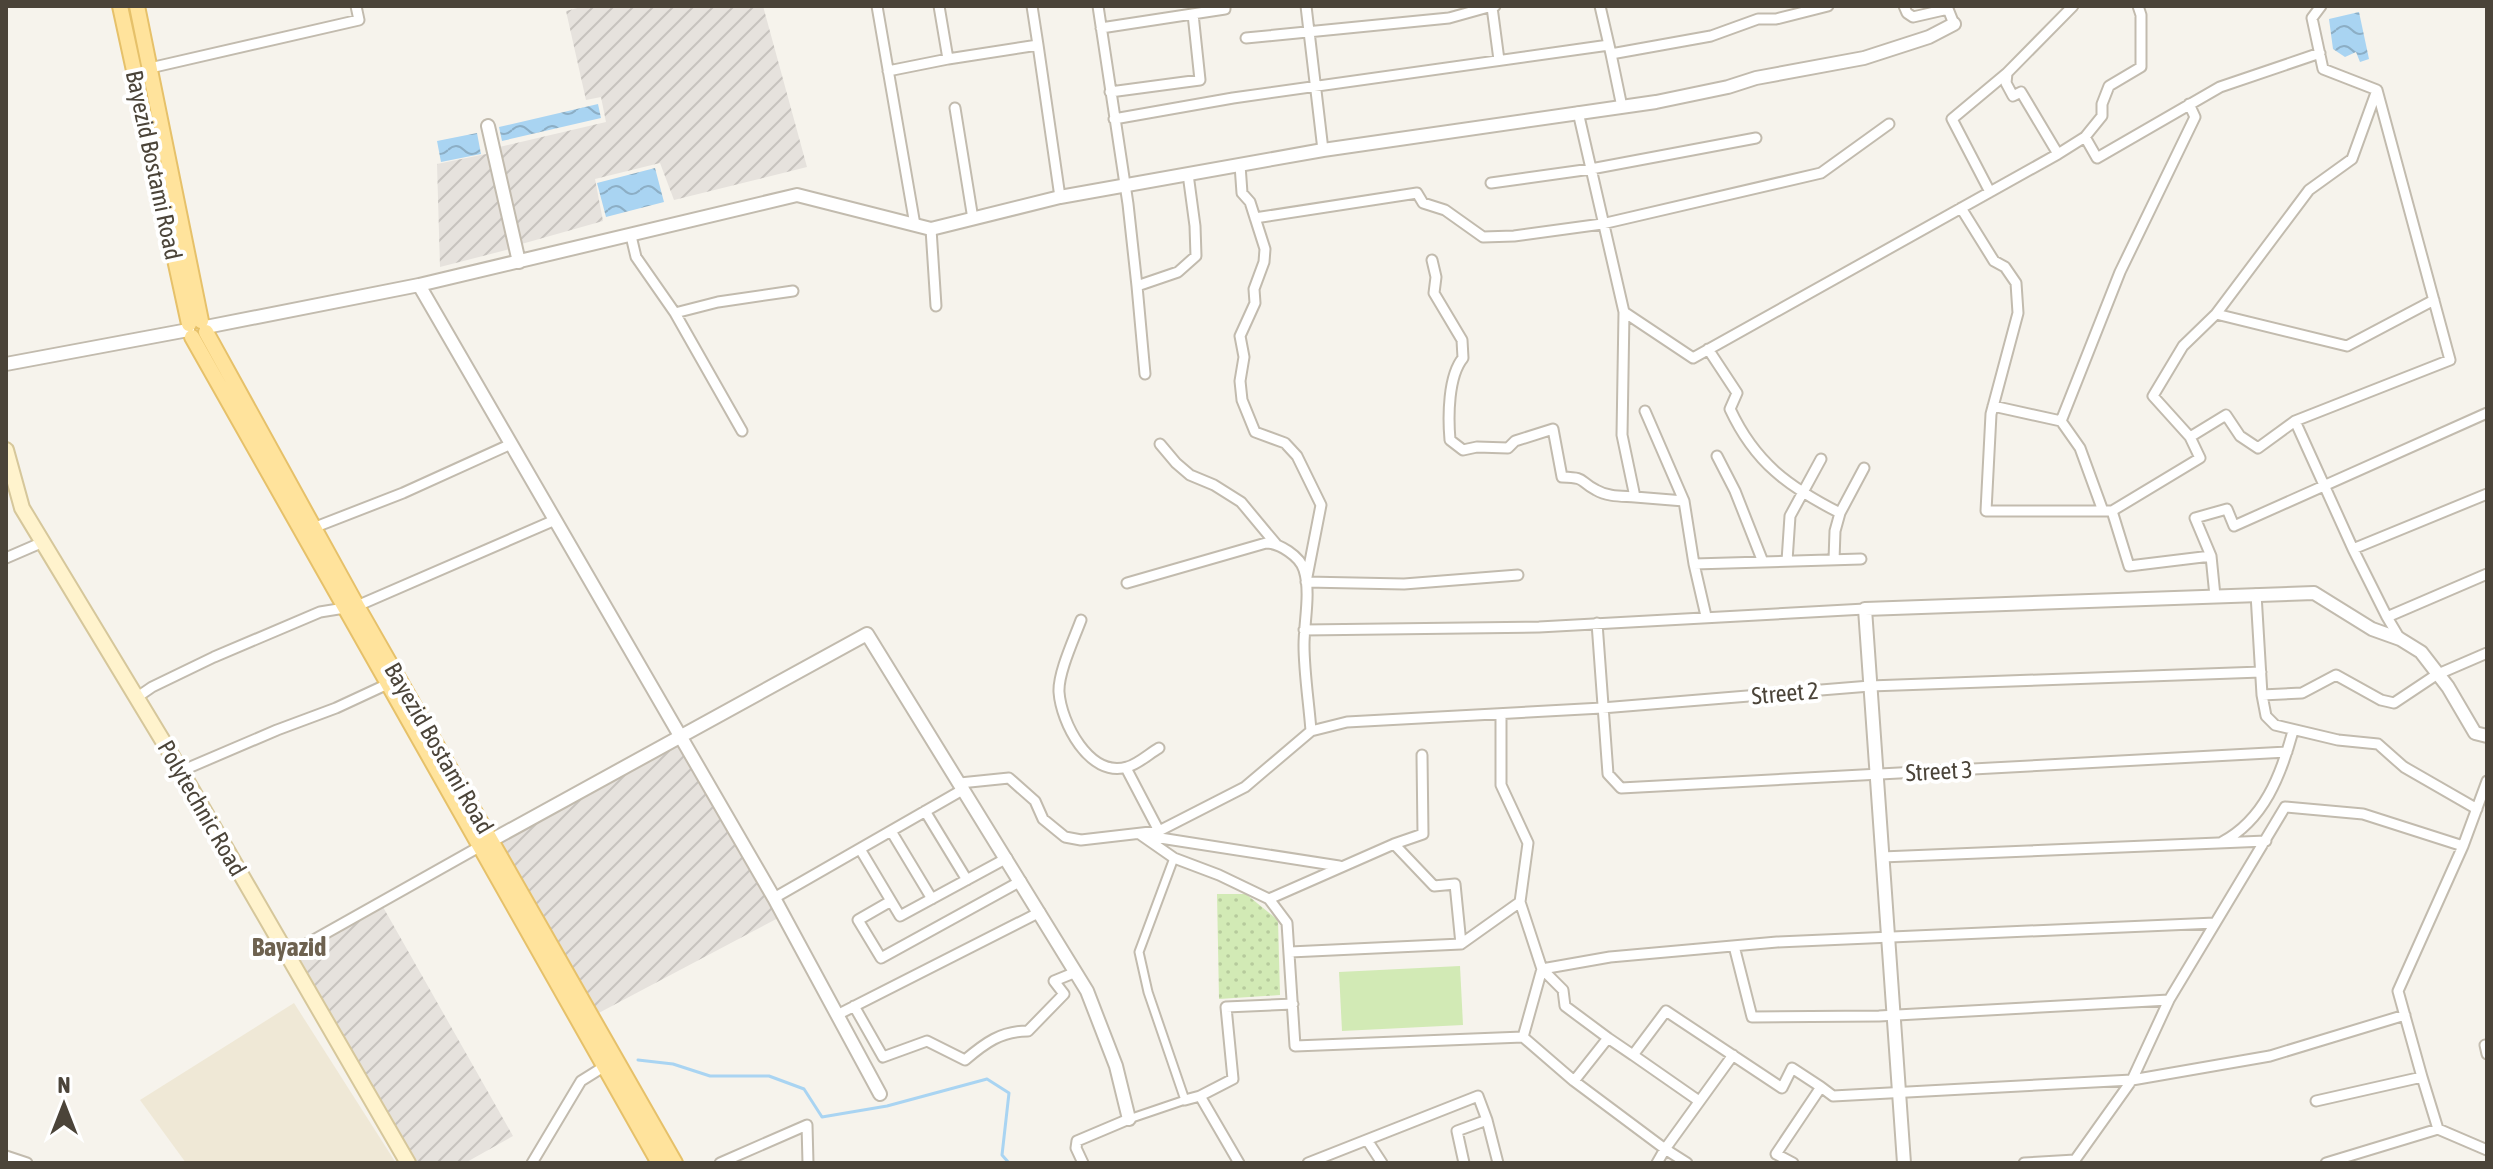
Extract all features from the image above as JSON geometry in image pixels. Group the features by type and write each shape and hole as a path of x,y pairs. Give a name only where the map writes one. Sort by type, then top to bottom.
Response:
{"main road":[{"name":"Bayezid Bostami Road","path":"120,6 197,329 485,843 675,1163"},
{"name":"Bayezid Bostami Road","path":"137,6 197,329 313,528 351,608"},
{"name":"Polytechnic Road","path":"6,450 22,508 181,771 408,1163"},
{"name":"Bayezid Bostami Road","path":"485,843 659,1163"}],"street":[{"path":"150,68 359,20 356,6"},
{"path":"877,6 915,225"},
{"path":"939,6 948,59"},
{"path":"1032,6 1060,197"},
{"path":"1098,6 1137,286 1145,374"},
{"path":"1101,28 1225,9 1225,6"},
{"path":"1306,6 1323,150"},
{"path":"1246,38 1449,18 1494,6 1499,60"},
{"path":"1600,6 1622,107"},
{"path":"1114,119 1499,60 1711,36 1758,19 1776,19 1828,6"},
{"path":"6,364 419,285 797,195 931,229 1060,197 1188,174 1323,150 1622,107 1728,87 1756,78 1864,58 1929,37 1954,24 1948,9 1913,17 1904,6"},
{"path":"1990,192 1952,119 2007,73 2073,6"},
{"path":"1624,312 1693,358 2058,154 2085,137 2102,116 2102,104 2109,86 2141,67 2141,15 2138,6"},
{"path":"2321,6 2312,18 2323,69 2377,90"},
{"path":"1110,92 1200,80 1193,14"},
{"path":"888,71 1038,45"},
{"path":"2085,137 2097,158 2220,87 2320,53"},
{"path":"2007,73 2006,83 2013,96 2021,92 2058,154"},
{"path":"2190,437 2226,415 2240,436 2258,448 2295,421 2450,360 2377,90"},
{"path":"1961,208 1994,261 2005,267 2016,283 2018,313 1993,406 1986,511 2108,511 2200,458 2190,437 2153,396 2183,346 2216,314 2309,190 2352,159 2377,90"},
{"path":"2061,421 2120,272 2195,117 2189,104"},
{"path":"955,108 973,219"},
{"path":"1578,112 1624,312 1622,435 1635,497"},
{"path":"1255,218 1417,193 1423,203 1445,210 1483,237 1602,224 1821,173 1889,124"},
{"path":"488,126 519,262"},
{"path":"1491,183 1591,169 1756,138"},
{"path":"774,898 925,811 962,786 1009,778 1035,801 1043,819 1065,837 1081,840 1159,831 1245,787 1311,731 1304,630 1306,582 1321,505 1297,456 1285,443 1255,432 1242,400 1240,381 1244,357 1240,336 1255,303 1254,289 1264,262 1265,249 1263,234 1250,202 1242,193 1240,165"},
{"path":"1137,286 1178,272 1196,256 1188,174"},
{"path":"931,229 936,306"},
{"path":"631,236 636,257 675,313 742,431"},
{"path":"1432,260 1436,277 1434,293 1462,340 1463,358 1456,366 1452,396 1450,440 1463,450 1508,448 1515,441 1553,429 1562,477 1581,477 1595,490 1609,495 1684,501"},
{"path":"419,285 774,898 880,1094"},
{"path":"675,313 718,302 793,291"},
{"path":"2216,314 2347,346 2434,300"},
{"path":"1708,349 1737,393 1730,409 1740,429 1771,469 1803,494 1840,513"},
{"path":"1993,406 2061,421 2080,448 2129,566 2211,556"},
{"path":"1645,411 1684,501 1706,616"},
{"path":"2215,596 2211,556 2195,518 2227,509 2234,526 2487,413"},
{"path":"2295,421 2353,549 2400,639"},
{"path":"313,528 403,493 511,444"},
{"path":"1160,444 1190,475 1241,502 1276,544 1300,561 1306,582"},
{"path":"1717,456 1735,491 1763,562"},
{"path":"1787,561 1790,516 1821,459"},
{"path":"1834,560 1835,531 1840,513 1864,468"},
{"path":"2353,549 2487,494"},
{"path":"136,698 152,687 227,651 320,612 351,608 555,520"},
{"path":"6,558 43,542"},
{"path":"1127,583 1266,543 1276,544"},
{"path":"1694,564 1861,559"},
{"path":"2387,617 2487,574"},
{"path":"1306,582 1404,584 1518,575"},
{"path":"1304,630 1539,627 1865,609 2314,593 2372,629 2400,639 2421,652 2448,687 2475,733 2487,736"},
{"path":"2256,594 2262,695 2266,716 2275,725 2293,731 2378,744 2404,767 2477,809"},
{"path":"1865,609 1904,1163"},
{"path":"1081,620 1059,690 1070,732 1077,744 1097,761 1126,768 1159,748"},
{"path":"1597,623 1602,708"},
{"path":"287,955 867,634 1076,972 1102,1024 1129,1119"},
{"path":"2262,695 2302,693 2336,675 2381,700 2394,703 2436,675 2487,653"},
{"name":"Street 2","path":"1311,731 1347,722 1602,708 1870,686 2261,672"},
{"path":"181,771 393,682"},
{"name":"Street 3","path":"1602,708 1608,774 1621,788 2258,756 2287,752"},
{"path":"1501,714 1501,785 1528,843 1520,902 1542,969 1563,990 1565,1006 1699,1101"},
{"path":"2218,843 2242,831 2260,807 2283,767 2293,731"},
{"path":"1269,899 1339,866 1423,834 1422,755"},
{"path":"1126,768 1159,831"},
{"path":"2438,1129 2398,991 2463,846 2487,781"},
{"path":"2024,1163 2075,1160 2132,1080 2169,1000 2285,807 2363,814 2463,846"},
{"path":"925,811 967,880"},
{"path":"891,831 932,899"},
{"path":"1339,866 1141,835 1174,858 1269,899 1287,923 1295,1046 1523,1037 1574,1081 1687,1163"},
{"path":"1882,857 2266,841"},
{"path":"1394,844 1434,886 1455,884 1461,944"},
{"path":"860,849 900,916 1007,858"},
{"path":"1174,858 1139,952 1148,992 1185,1100"},
{"path":"891,901 858,920 881,958 1021,881"},
{"path":"1290,952 1461,944 1520,902"},
{"path":"837,1015 1040,912"},
{"path":"1542,969 1610,957 1734,946 2215,923"},
{"path":"1734,946 1752,1017 1892,1015 2169,1000"},
{"path":"1523,1037 1542,969"},
{"path":"854,1006 883,1057 927,1041 965,1060 990,1040 1010,1031 1028,1031 1064,994 1054,981 1076,972"},
{"path":"1083,1163 1076,1148 1077,1141 1129,1119 1200,1096 1233,1079 1226,1007 1293,1004"},
{"path":"1633,1055 1666,1011 1782,1088 1792,1068 1833,1096 2132,1080 2270,1056 2405,1015"},
{"path":"1574,1081 1608,1038"},
{"path":"2487,1045 2487,1054"},
{"path":"1657,1163 1733,1055"},
{"path":"532,1163 581,1081 605,1066"},
{"path":"2316,1101 2422,1077"},
{"path":"1793,1163 1776,1154 1821,1087"},
{"path":"1200,1096 1239,1163"},
{"path":"1308,1163 1476,1096 1480,1098 1498,1163"},
{"path":"1464,1163 1457,1131 1487,1120"},
{"path":"720,1163 807,1125 808,1163"},
{"path":"2326,1163 2438,1129 2487,1150"},
{"path":"1367,1140 1382,1163"},
{"path":"6,1156 27,1163"}],"shaded area":[{"path":"585,6 763,6 807,167 674,200 660,163 595,179 603,221 518,245 495,148 606,122 601,97 586,100 566,11"},
{"path":"491,153 514,248 440,267 437,164"},
{"path":"676,743 780,917 593,1016 497,838"},
{"path":"383,907 513,1136 465,1163 416,1163 297,954"},
{"path":"294,1003 396,1163 186,1163 140,1100"}],"green space":[{"path":"1217,894 1246,894 1278,920 1280,995 1219,999"},
{"path":"1460,966 1463,1025 1342,1031 1339,972"}],"water":[{"path":"2359,12 2369,59 2360,62 2356,52 2345,57 2333,49 2329,19"},
{"path":"598,104 601,118 502,141 499,127"},
{"path":"477,133 481,154 441,162 437,141"},
{"path":"655,168 664,202 606,217 597,183"}],"waterway":[{"path":"638,1060 673,1064 710,1076 769,1076 804,1089 822,1117 887,1106 987,1079 1009,1093 1002,1155 1009,1163"}],"district":[{"name":"Bayazid","path":"289,947"}]}
